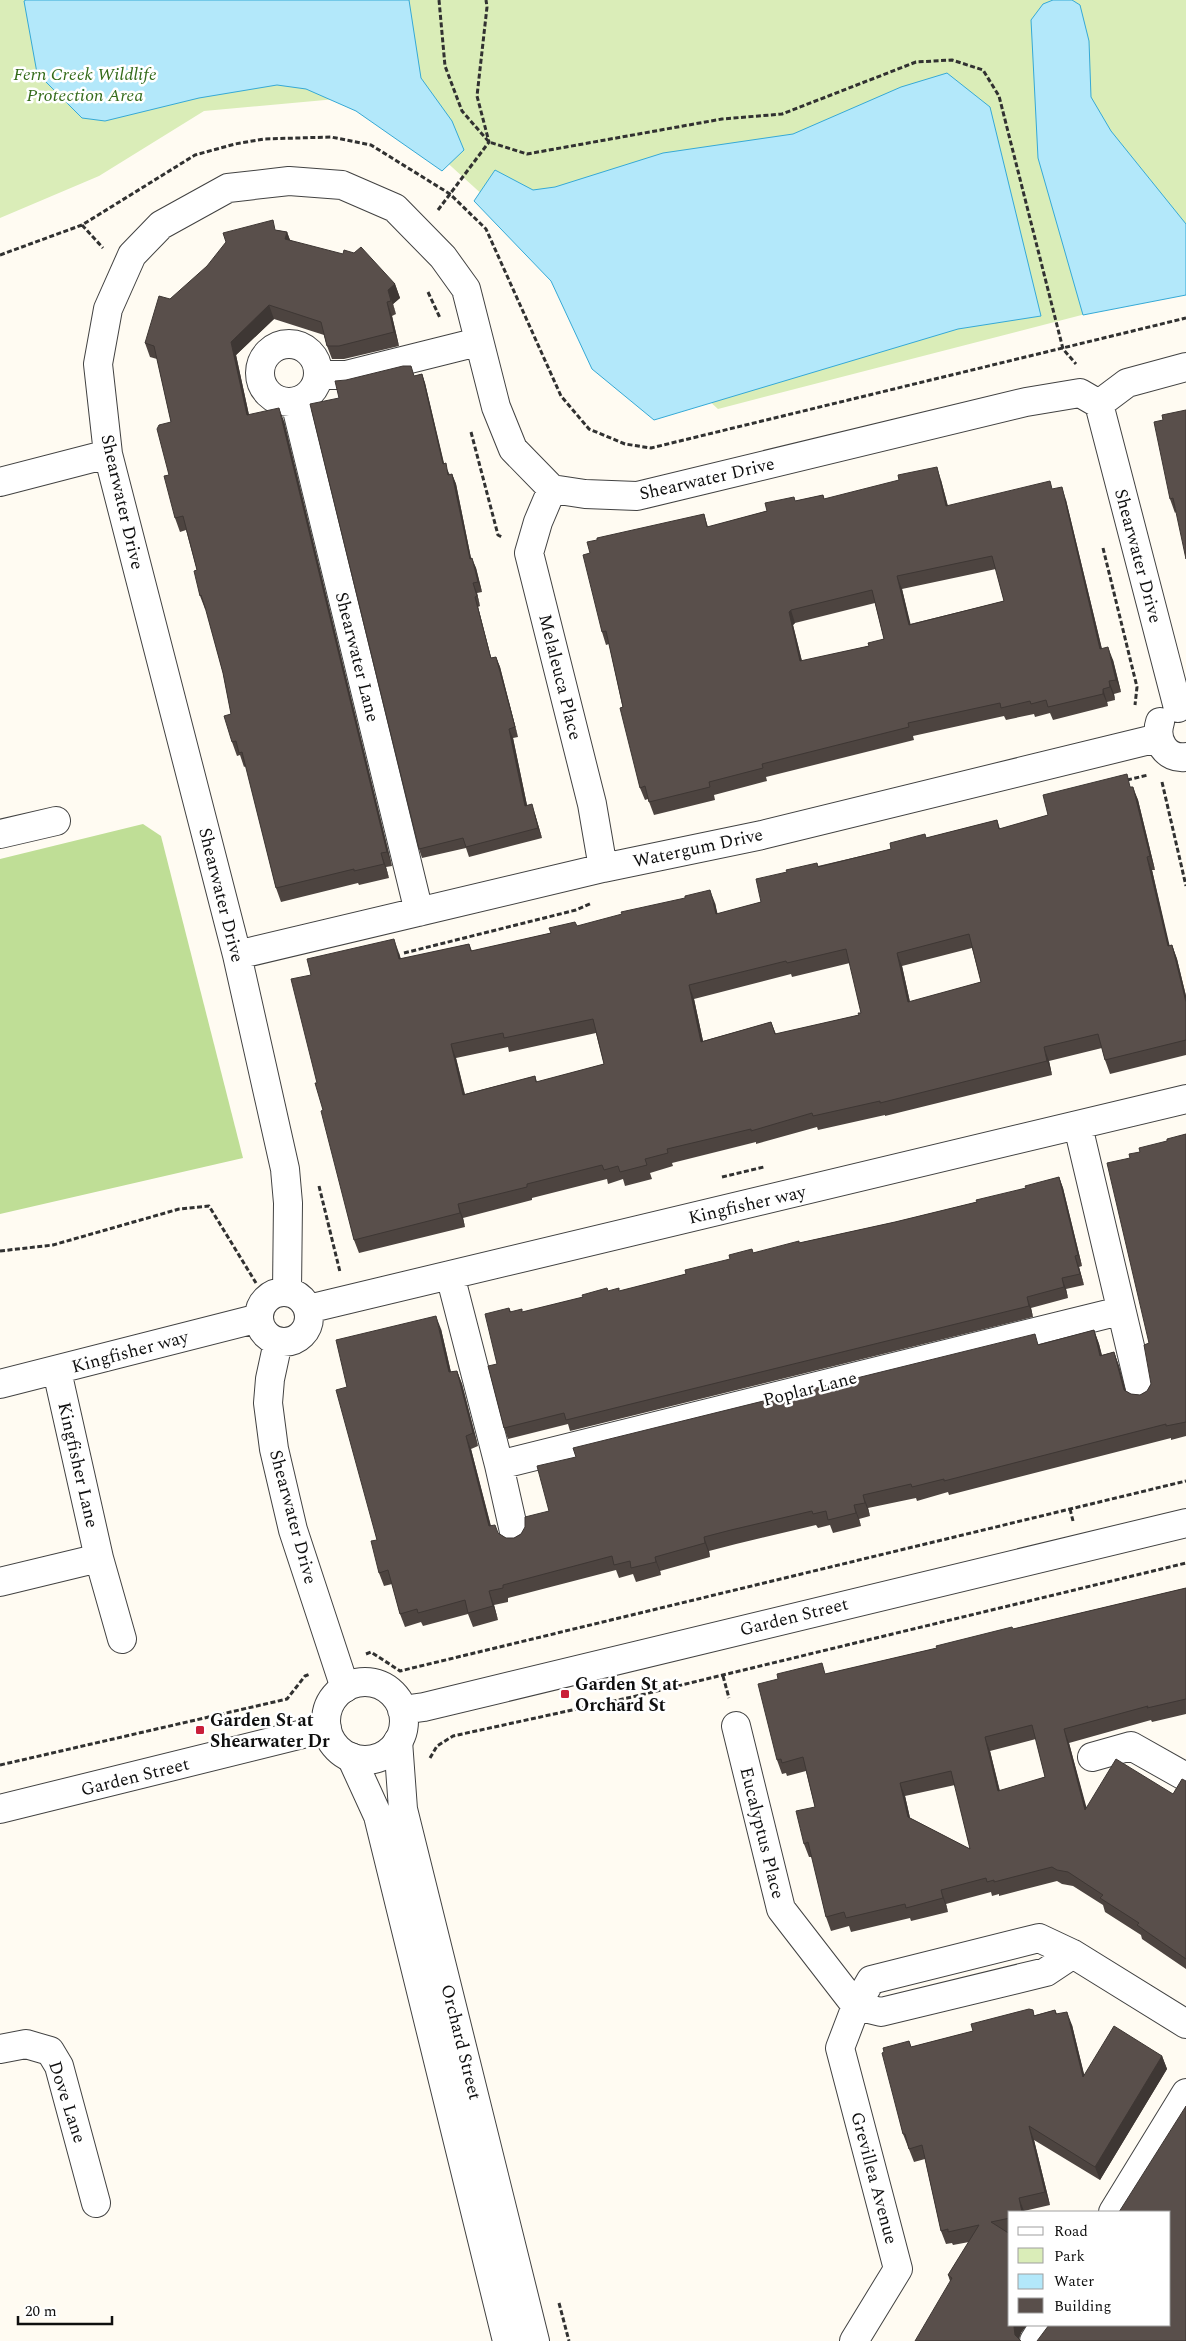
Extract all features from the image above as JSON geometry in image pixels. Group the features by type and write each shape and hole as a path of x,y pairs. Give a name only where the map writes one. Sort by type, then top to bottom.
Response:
{"street":[{"name":"Shearwater Drive","path":"270,1303 288,1203 285,1169 237,955 108,454 98,364 108,309 132,255 161,225 228,188 289,181 342,185 395,208 443,257 466,289 496,407 513,449 552,489 585,494 637,496 1026,402 1080,393 1098,404 1182,708"},
{"path":"318,375 346,375 478,342"},
{"path":"289,344 299,346 309,352 315,360 318,375 313,390 305,398 295,402 284,402 274,398 266,391 261,381 260,371 263,360 269,352 278,346 289,344"},
{"path":"1098,404 1127,383 1186,367"},
{"name":"Shearwater Lane","path":"295,402 419,912"},
{"path":"0,482 108,454"},
{"path":"529,553 538,522 552,489"},
{"name":"Melaleuca Place","path":"529,553 592,804 603,868"},
{"path":"1182,708 1162,719 1158,731 1152,740 1160,744 1170,754 1186,757"},
{"name":"Watergum Drive","path":"237,955 603,868 762,835 1152,740"},
{"path":"0,834 56,821"},
{"name":"Kingfisher way","path":"308,1309 1186,1099"},
{"path":"1078,1126 1140,1392"},
{"path":"450,1276 499,1465 515,1536"},
{"path":"300,1297 308,1309 308,1324 300,1337 286,1342 278,1342 264,1334 270,1303 300,1297"},
{"name":"Kingfisher way","path":"0,1384 57,1371 270,1303"},
{"name":"Poplar Lane","path":"499,1465 1120,1311"},
{"name":"Shearwater Drive","path":"278,1342 270,1379 268,1403 274,1449 293,1530 342,1676"},
{"name":"Kingfisher Lane","path":"57,1371 99,1558 122,1639"},
{"name":"Garden Street","path":"402,1710 433,1705 1186,1523"},
{"path":"0,1582 99,1558"},
{"path":"342,1676 360,1683 375,1684 395,1696 402,1710 403,1726 398,1741 388,1752 374,1759 351,1757 338,1748 329,1736 327,1728 330,1705 342,1676"},
{"name":"Eucalyptus Place","path":"736,1726 781,1909 856,2006"},
{"name":"Garden Street","path":"0,1809 327,1728"},
{"name":"Orchard Street","path":"398,1741 404,1809 535,2341"},
{"path":"1092,1757 1132,1746 1186,1777"},
{"name":"Orchard Street","path":"351,1757 378,1816 507,2341"},
{"path":"856,2006 881,2012 1046,1972 1073,1954 1186,2024"},
{"name":"Grevillea Avenue","path":"854,2341 898,2269 840,2048 856,2006"},
{"name":"Dove Lane","path":"0,2049 26,2044 50,2051 59,2066 96,2203"},
{"path":"1114,2211 1186,2093"},
{"path":"1034,2341 1043,2326"}],"path":[{"path":"439,0 444,66 462,111 489,142 527,154 722,119 782,114 916,62 952,60 983,70 999,96 1063,349"},
{"path":"486,0 487,8 477,96 489,142"},
{"path":"0,255 82,225 194,155 235,144 264,139 331,137 371,145 450,194 486,229 561,396 589,429 625,444 651,448 1186,318"},
{"path":"421,235 489,142"},
{"path":"427,289 443,324"},
{"path":"469,423 498,535 529,553"},
{"path":"1102,546 1138,687 1135,706 1152,740"},
{"path":"1161,780 1186,886"},
{"path":"713,1179 765,1166"},
{"path":"318,1182 340,1272 350,1270"},
{"path":"0,1251 53,1245 179,1209 209,1206 241,1262 270,1303"},
{"path":"0,1765 287,1699 305,1676 342,1676 371,1652 400,1671 1186,1481"},
{"path":"428,1763 437,1746 453,1736 678,1686 1186,1563"},
{"path":"558,2297 569,2341"}],"green space":[{"name":"Fern Creek Wildlife Protection Area","path":"0,0 356,0 369,96 204,111 99,176 0,218"},
{"path":"386,0 1186,0 1186,288 718,409 409,128"},
{"path":"143,824 161,836 243,1158 0,1214 0,859"}],"water":[{"name":"Fern Creek Wildlife Protection Area","path":"409,0 421,78 452,121 464,150 442,171 356,111 306,89 277,85 199,98 105,121 82,118 37,73 24,1"},
{"path":"1053,0 1072,0 1080,5 1089,41 1091,97 1111,131 1186,224 1186,295 1083,315 1038,158 1031,20 1043,4"},
{"path":"947,73 990,107 1041,316 958,329 654,420 592,369 551,281 474,201 495,170 533,190 555,187 663,153 793,134 901,87"}],"building":[{"path":"273,220 275,230 287,232 285,239 343,254 344,250 354,253 361,247 395,284 388,290 391,301 387,302 394,332 339,346 327,346 321,322 269,305 231,342 247,415 279,408 387,852 381,853 384,864 354,871 354,869 276,888 242,752 239,753 236,741 232,742 224,716 231,714 223,673 205,607 200,596 194,571 197,570 183,516 175,518 164,476 169,475 157,429 159,425 171,422 154,346 145,343 159,296 170,299 207,266 226,242 223,233"},
{"path":"403,366 411,366 414,376 422,374 443,464 446,463 448,475 452,474 470,559 472,558 478,582 473,583 477,596 475,597 490,655 491,658 496,657 515,727 509,729 525,806 532,804 538,828 466,847 463,838 419,849 310,404 339,398 335,381"},
{"path":"1186,410 1186,559 1173,498 1170,499 1154,422 1163,420 1162,415"},
{"path":"937,467 946,506 1050,481 1052,489 1062,487 1100,649 1108,647 1116,680 1109,681 1110,687 1103,689 1103,694 1048,707 1046,700 1031,704 1030,701 1001,708 1000,703 908,723 909,727 762,764 763,768 709,782 710,787 649,802 645,786 640,788 620,708 623,707 606,631 602,632 583,555 590,553 587,542 597,540 597,538 704,514 707,527 767,511 765,503 794,497 795,501 823,495 824,499 899,480 898,475","holes":["992,556 1004,601 909,625 897,576","872,590 884,639 868,643 869,646 800,661 789,612 791,610"]},
{"path":"1127,774 1130,787 1133,787 1150,856 1147,857 1168,946 1172,945 1186,1002 1186,1040 1105,1060 1098,1034 1044,1047 1047,1061 880,1103 880,1101 813,1116 812,1113 751,1131 751,1129 667,1149 668,1153 645,1159 647,1165 620,1172 618,1166 604,1170 602,1165 527,1184 527,1187 458,1204 460,1213 354,1240 321,1111 323,1110 315,1083 317,1083 291,979 311,975 307,959 394,939 399,959 469,944 471,951 551,933 549,928 575,922 577,926 622,914 621,912 685,898 685,896 710,890 716,914 761,902 756,879 787,872 786,870 817,863 818,867 891,849 890,843 925,834 926,838 997,820 999,829 1048,815 1043,795","holes":["969,934 981,982 908,1002 897,953","846,949 861,1013 775,1034 771,1022 701,1042 689,985 786,961 787,963","593,1019 604,1064 536,1082 535,1076 463,1095 451,1044 503,1033 504,1038"]},
{"path":"1186,1134 1186,1422 1166,1426 1166,1424 944,1481 944,1479 912,1487 911,1484 863,1495 865,1503 854,1505 856,1513 828,1520 826,1511 813,1514 812,1511 731,1530 704,1537 705,1543 655,1557 656,1562 631,1568 630,1561 614,1565 612,1556 503,1585 503,1588 489,1591 493,1606 468,1613 465,1600 418,1613 417,1609 400,1614 388,1570 379,1573 371,1541 377,1540 336,1390 347,1387 336,1340 436,1316 449,1372 457,1371 473,1433 466,1436 489,1526 495,1525 498,1533 506,1538 514,1538 521,1534 525,1527 525,1517 549,1511 537,1466 576,1457 573,1448 1035,1334 1038,1345 1094,1330 1100,1356 1114,1352 1124,1390 1131,1394 1140,1395 1147,1391 1151,1384 1144,1345 1149,1343 1107,1163 1130,1158 1129,1154 1140,1152 1139,1148"},
{"path":"1059,1177 1078,1255 1075,1256 1080,1274 1062,1278 1064,1287 1027,1297 1029,1306 566,1420 564,1413 504,1428 488,1366 497,1364 485,1314 509,1308 510,1312 522,1309 522,1312 583,1297 582,1295 607,1288 608,1291 619,1288 619,1291 686,1274 685,1270 730,1259 729,1255 752,1249 753,1253 799,1241 799,1243 895,1222 977,1202 976,1200 1026,1188 1025,1186"},
{"path":"1186,1588 1186,1699 1147,1708 1148,1706 1064,1729 1085,1810 1116,1759 1173,1794 1182,1779 1186,1781 1186,1959 1137,1925 1139,1923 1100,1898 1103,1895 1068,1872 1052,1867 994,1882 994,1880 987,1882 986,1878 941,1890 943,1898 906,1908 905,1904 846,1918 844,1912 826,1917 808,1842 804,1844 796,1811 815,1807 803,1757 782,1763 781,1759 777,1760 758,1684 778,1679 777,1674 822,1663 825,1674 937,1648 936,1646 1012,1627 1013,1629","holes":["1032,1725 1045,1777 998,1791 985,1737","951,1771 970,1849 908,1817 900,1783"]},
{"path":"1029,2009 1033,2010 1034,2016 1055,2010 1056,2014 1067,2012 1083,2077 1114,2026 1162,2056 1095,2167 1029,2126 1045,2192 1019,2198 1022,2211 1008,2211 1008,2218 991,2222 1008,2233 1008,2326 1014,2326 1015,2335 1021,2341 915,2341 952,2278 948,2275 979,2225 948,2232 948,2229 941,2231 922,2145 909,2149 905,2134 903,2134 882,2053 884,2052 883,2048 909,2041 911,2047 973,2031 971,2024"},
{"path":"1186,2106 1186,2341 1037,2341 1048,2326 1171,2326 1171,2211 1120,2211"}],"place":[{"name":"Garden St at Orchard St","path":"565,1694"},
{"name":"Garden St at Shearwater Dr","path":"200,1730"}]}
